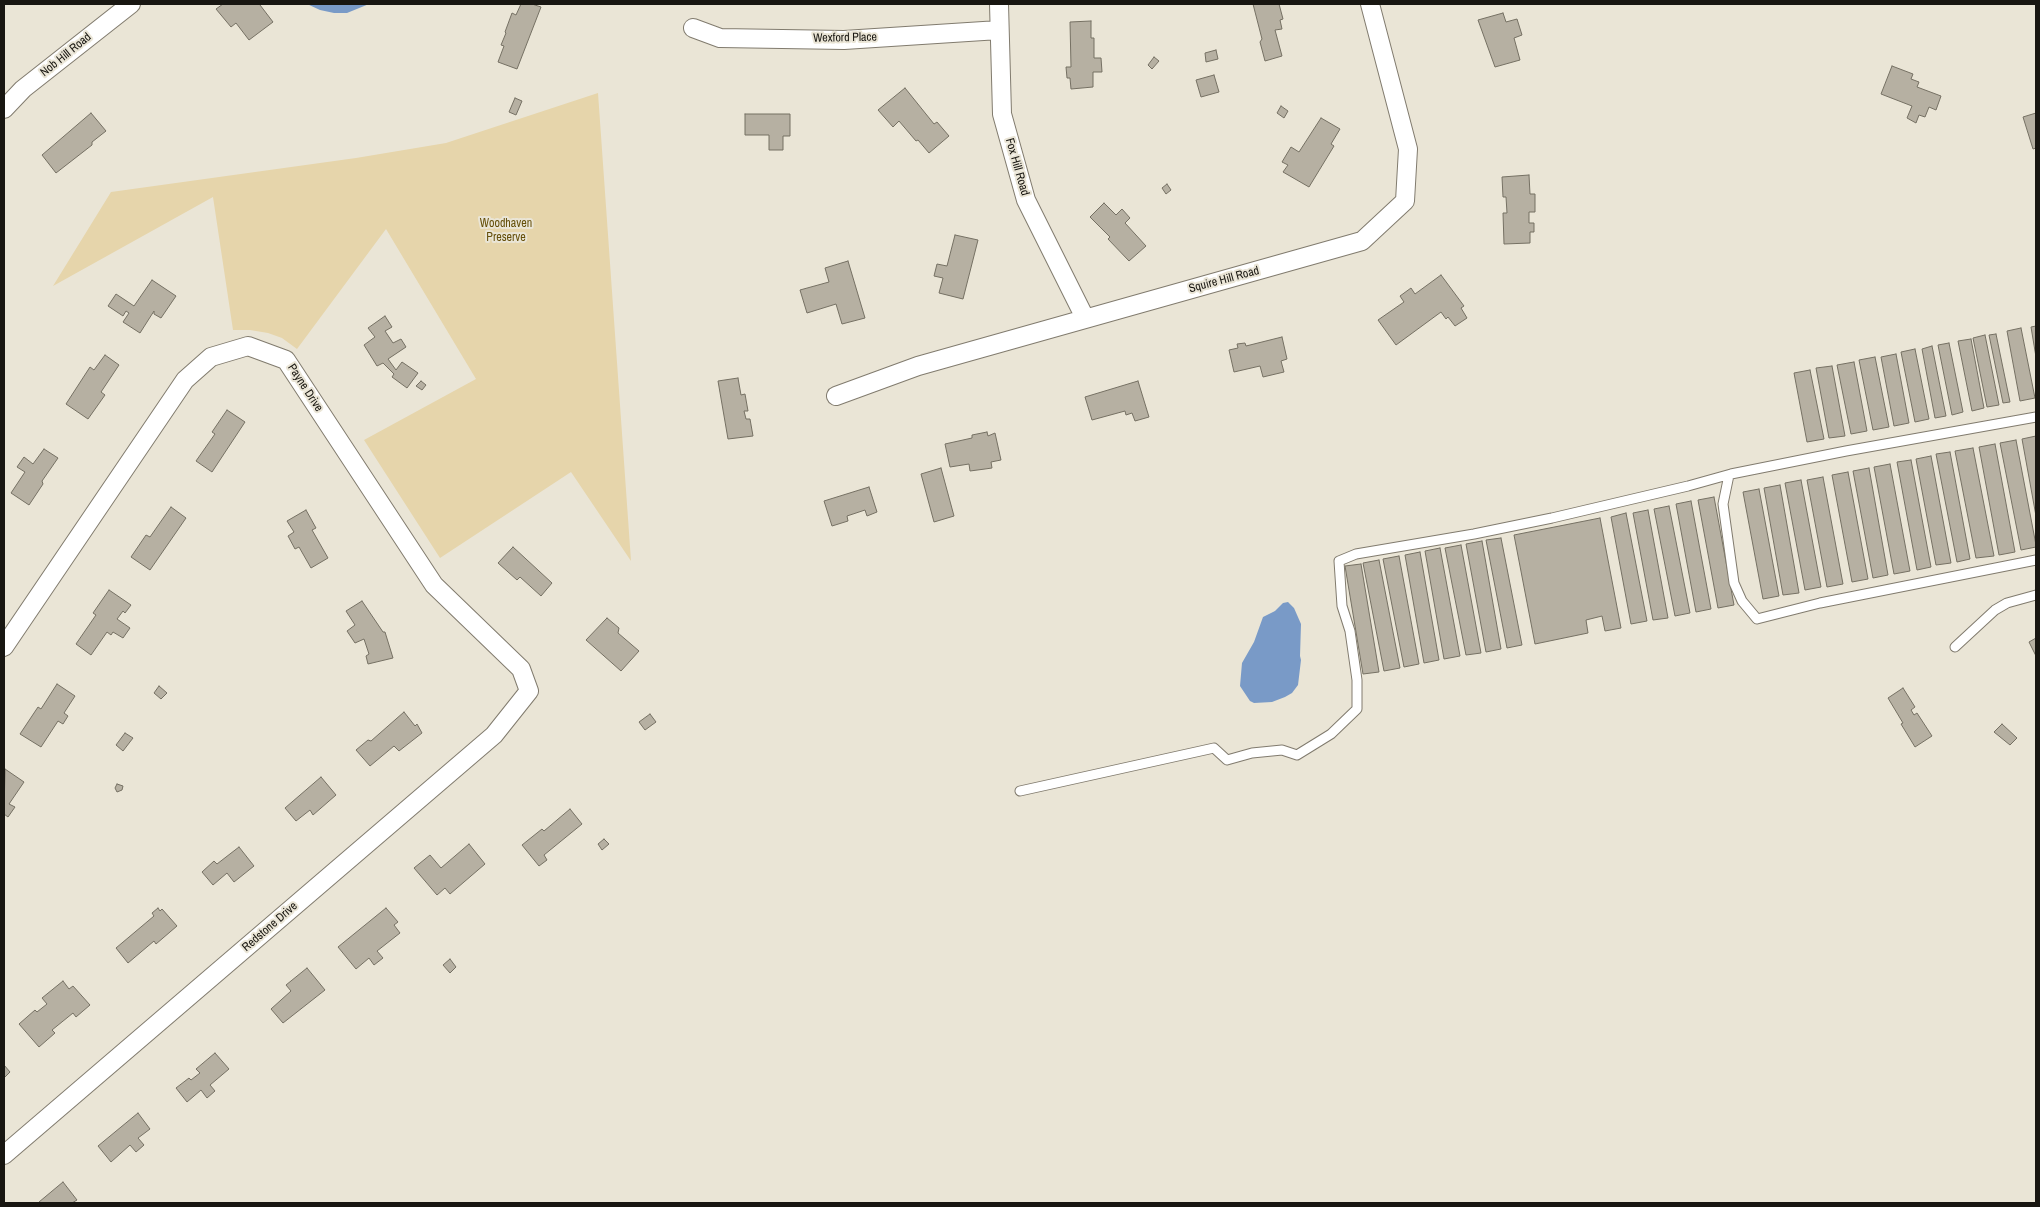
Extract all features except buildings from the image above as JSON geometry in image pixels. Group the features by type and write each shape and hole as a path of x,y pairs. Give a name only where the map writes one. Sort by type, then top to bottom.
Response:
{"street":[{"name":"Nob Hill Road","path":"4,109 110,10 131,4"},
{"name":"Fox Hill Road","path":"999,4 1002,114 1026,200 1085,318"},
{"name":"Squire Hill Road","path":"836,396 918,366 1362,242 1405,201 1408,149 1370,4"},
{"name":"Wexford Place","path":"693,28 720,38 844,40 999,30"},
{"name":"Payne Drive","path":"4,648 185,380 211,357 248,346 286,360 434,585 521,669 529,691"},
{"name":"Redstone Drive","path":"4,1155 494,735 529,691"}],"lane":[{"path":"1020,791 1214,748 1227,760 1252,753 1282,750 1297,755 1330,734 1357,709 1357,680 1350,631 1342,606 1339,561 1356,554 1474,534 1552,518 1729,475 1846,451 2036,417"},
{"path":"1729,475 1723,504 1734,583 1742,601 1757,619 1820,603 2036,560"},
{"path":"1955,647 1996,610 2007,603 2036,595"}],"green space":[{"name":"Woodhaven Preserve","path":"598,93 631,561 571,472 440,558 364,440 476,379 386,229 297,349 282,338 268,333 233,330 213,197 53,286 111,192 356,158 446,143"}],"water":[{"path":"307,4 369,4 347,13 334,13 320,10"},
{"path":"1288,602 1294,608 1301,624 1301,660 1298,685 1292,693 1285,697 1272,702 1254,703 1250,701 1240,686 1242,663 1254,642 1263,617 1275,611 1283,603"}]}
